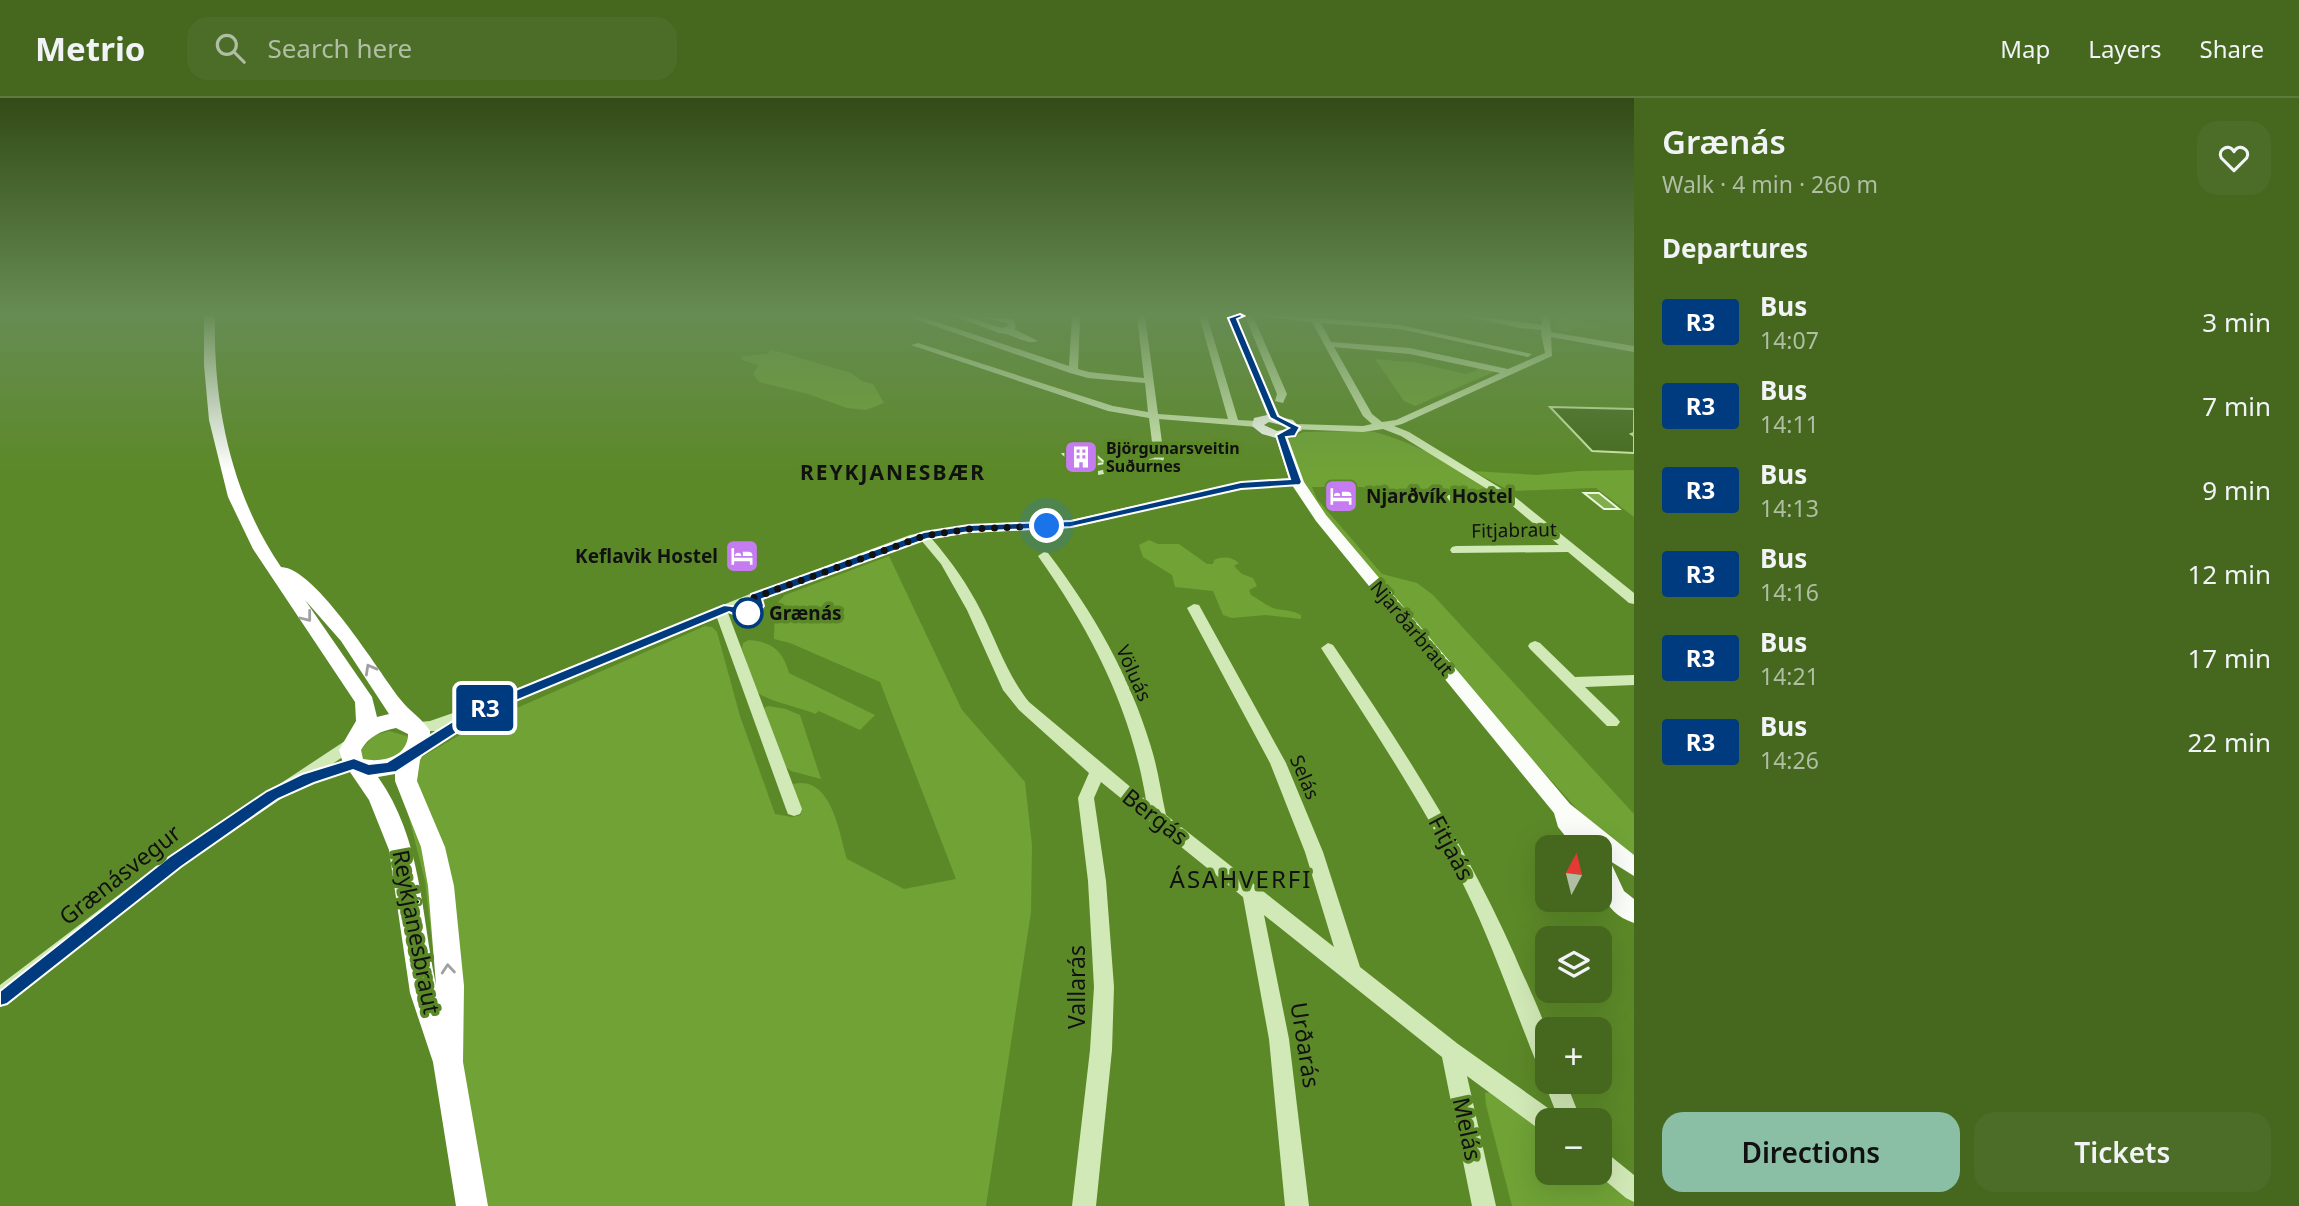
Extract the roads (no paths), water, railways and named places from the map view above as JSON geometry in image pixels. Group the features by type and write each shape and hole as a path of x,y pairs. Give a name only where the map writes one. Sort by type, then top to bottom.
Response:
{"highway":[{"path":"209,368 226,464 245,521 365,702 367,721 355,739 349,755 356,766 379,770 390,767 413,753"},
{"path":"270,560 316,598 364,660 393,707 413,725"},
{"path":"355,739 378,724 396,721 413,725"},
{"name":"Reykjanesbraut","path":"413,725 420,737 405,776 433,847 441,886 450,986 448,1062 472,1206"},
{"name":"Reykjanesbraut","path":"356,766 387,814 405,860 423,991 448,1062"}],"main road":[{"path":"1253,368 1274,418"},
{"path":"1264,418 1274,418 1295,427 1291,434 1264,431 1257,424 1264,418"},
{"name":"Njarðarbraut","path":"1281,435 1297,482 1321,518 1563,810 1580,820 1612,852 1634,868"},
{"name":"Njarðarbraut","path":"1563,810 1566,821 1577,835"},
{"name":"Njarðarbraut","path":"1612,872 1634,868"},
{"name":"Njarðarbraut","path":"1612,889 1616,898 1634,913"}],"street":[{"path":"983,368 1085,402 1152,416 1257,424"},
{"path":"1063,368 1088,375 1148,381"},
{"path":"1102,472 1157,462 1147,368"},
{"path":"1218,368 1234,422"},
{"path":"1271,368 1282,394 1280,401"},
{"path":"1342,368 1368,416 1382,425"},
{"path":"1487,368 1507,372"},
{"path":"1295,427 1363,429 1405,419 1517,368"},
{"path":"1405,419 1402,428 1406,437"},
{"name":"Fitjabraut","path":"1382,425 1511,499 1634,600"},
{"name":"Fitjabraut","path":"1363,429 1406,437"},
{"path":"413,725 431,727 484,708 721,611 924,536 969,529 1071,524 1241,485 1297,482"},
{"name":"Fitjabraut","path":"1416,498 1511,499"},
{"name":"Bergás","path":"924,536 946,563 974,610 1008,686 1024,706 1098,772 1451,1051 1535,1112"},
{"name":"Fitjabraut","path":"1456,550 1572,548"},
{"name":"Völuás","path":"1044,556 1082,610 1115,674 1143,745 1158,819"},
{"name":"Selás","path":"1194,608 1278,763 1314,852 1352,973"},
{"path":"721,611 794,809"},
{"path":"1535,646 1612,722"},
{"name":"Fitjaás","path":"1328,648 1393,745 1460,861 1535,1031"},
{"path":"1572,682 1634,680"},
{"path":"413,753 484,708"},
{"name":"Grænásvegur","path":"0,997 175,862 355,739"},
{"name":"Grænásvegur","path":"272,795 308,779 356,766"},
{"name":"Vallarás","path":"1084,1206 1100,1062 1104,987 1097,881 1086,797 1098,772"},
{"name":"Urðarás","path":"1251,893 1281,1051 1297,1206"},
{"name":"Melás","path":"1451,1051 1484,1206"},
{"path":"1612,1172 1634,1190"}],"place":[{"name":"Björgunarsveitin Suðurnes","path":"1081,457"},
{"name":"Njarðvík Hostel","path":"1341,496"},
{"name":"Keflavìk Hostel","path":"742,556"},
{"name":"Grænás","path":"748,613"}],"district":[{"name":"REYKJANESBÆR","path":"893,473"},
{"name":"ÁSAHVERFI","path":"1241,880"}]}
